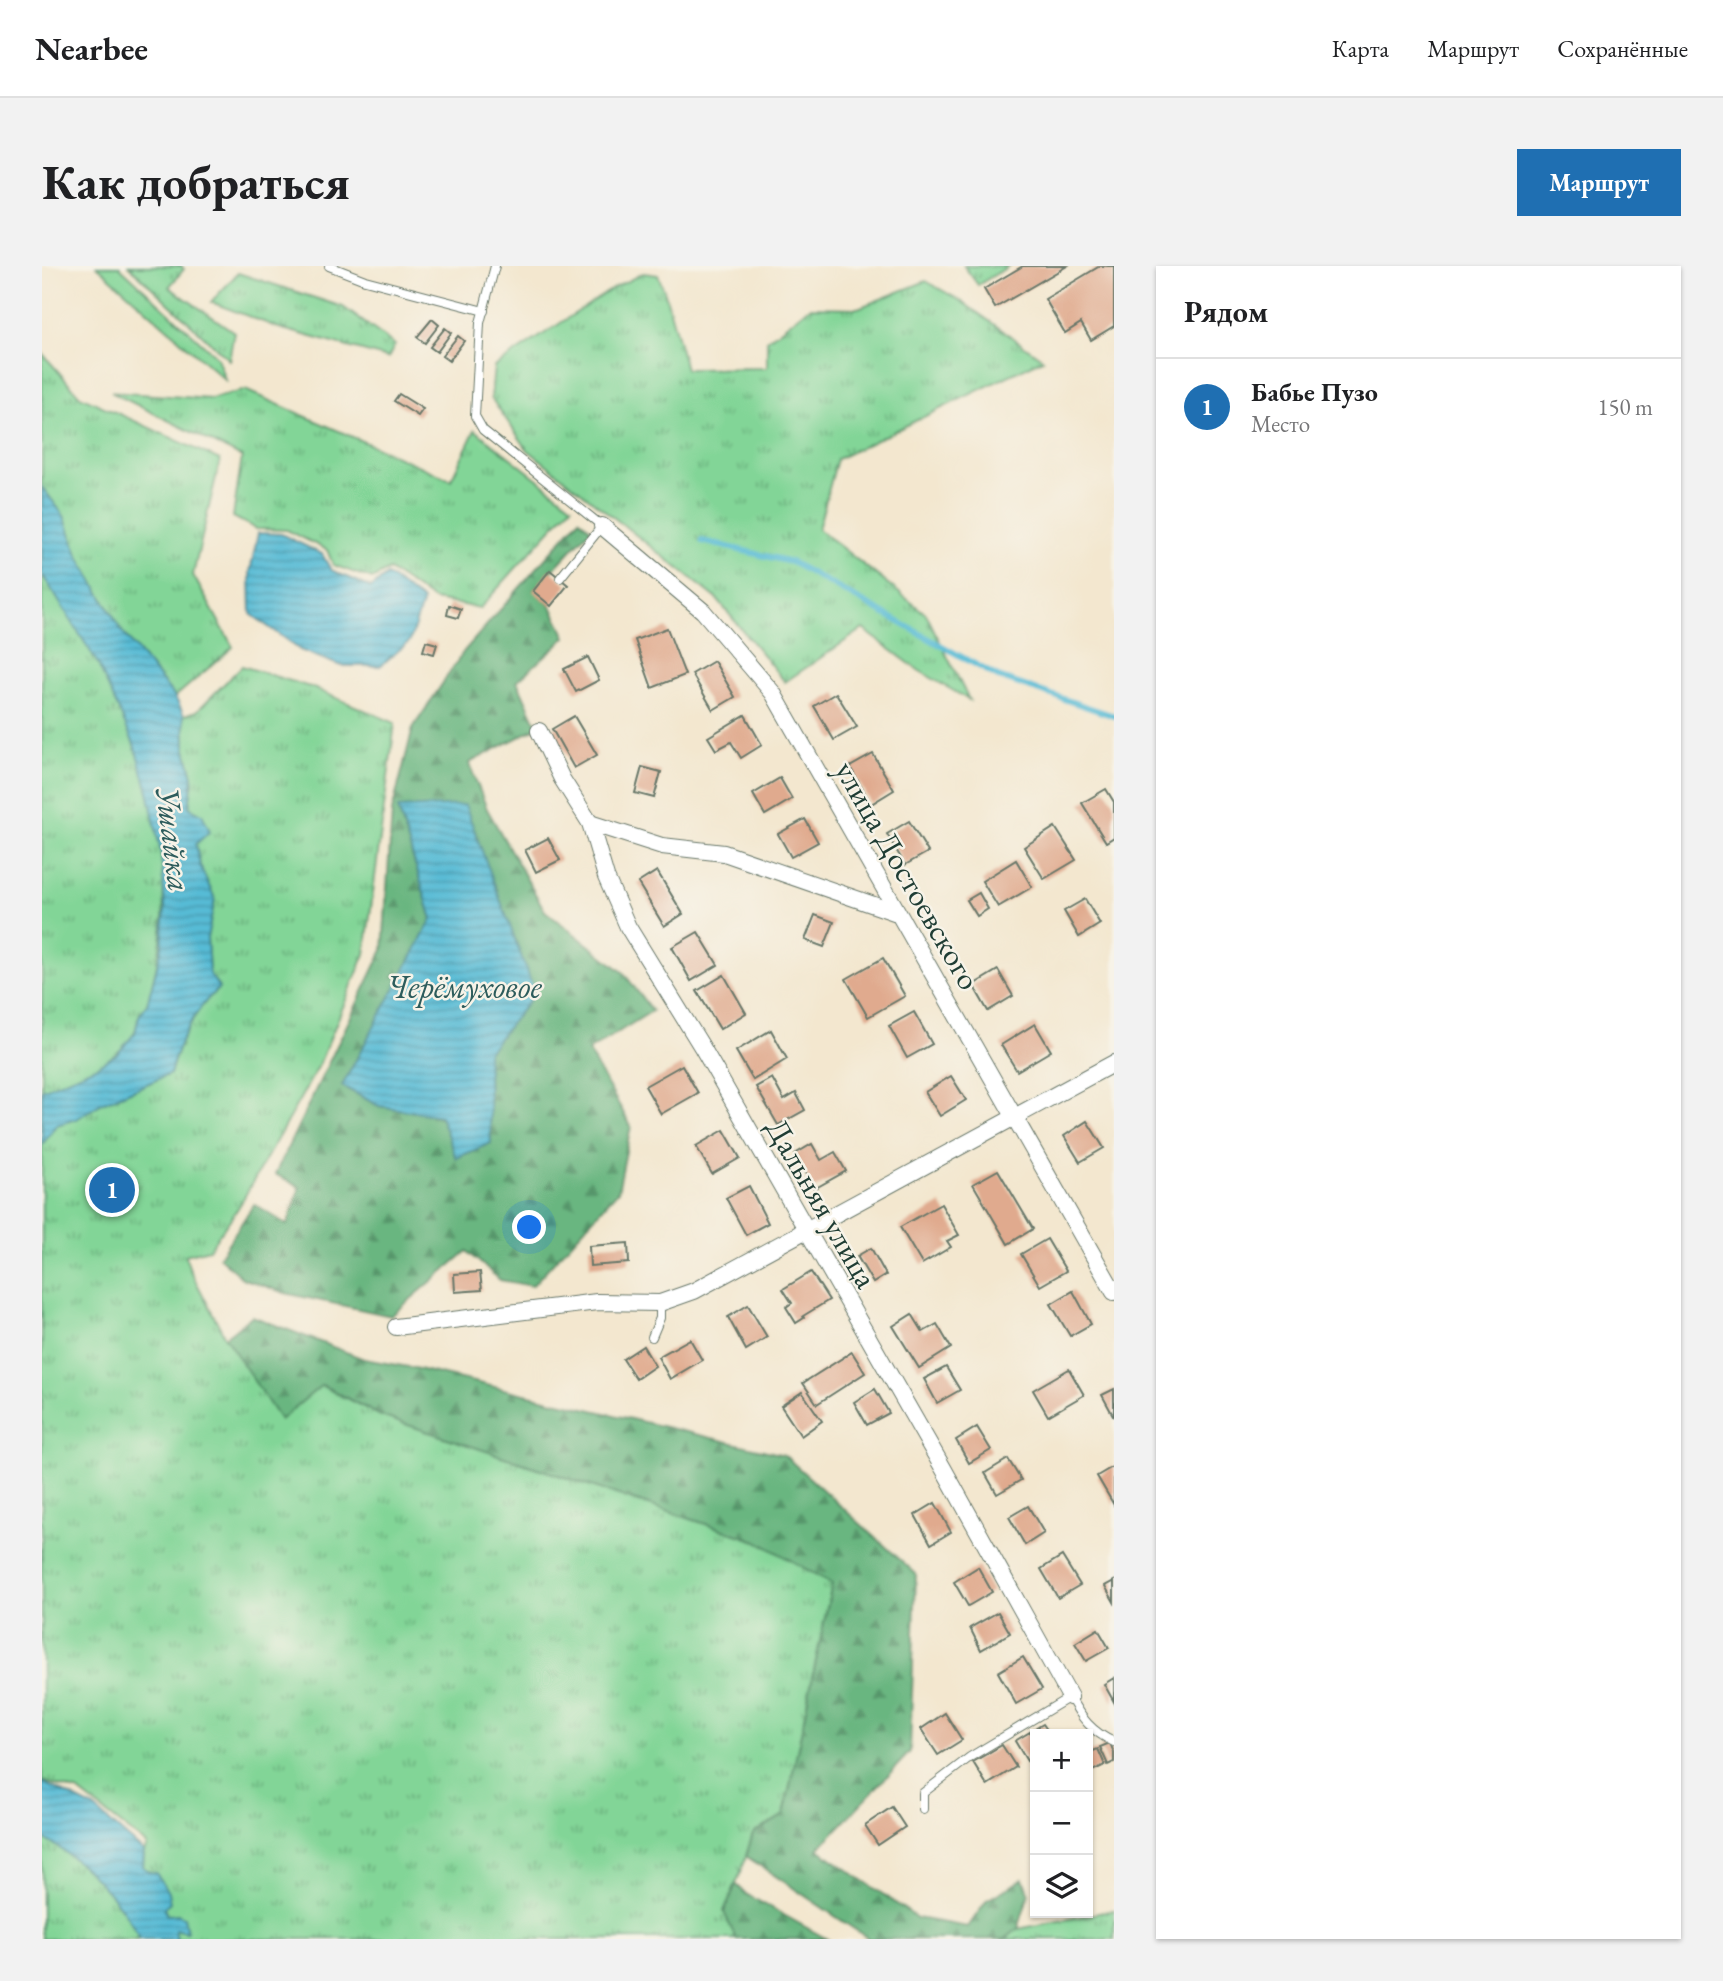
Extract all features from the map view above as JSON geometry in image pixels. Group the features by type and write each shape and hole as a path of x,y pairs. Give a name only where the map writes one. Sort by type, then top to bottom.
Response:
{"street":[{"name":"улица Достоевского","path":"602,526 703,611 773,693 1114,1292"},
{"name":"Дальняя улица","path":"539,732 562,779 590,823 606,877 628,926 702,1047 943,1468 1070,1697"},
{"path":"590,823 662,846 724,853 897,912"},
{"path":"396,1327 597,1302 660,1303 694,1291 1114,1063"}],"lane":[{"path":"329,266 365,280 484,311"},
{"path":"495,266 480,323 475,416 483,429 602,526 560,578"},
{"path":"652,1337 660,1318 660,1303"},
{"path":"923,1809 923,1793 970,1757 1070,1697 1082,1719 1099,1735 1114,1742"}],"green space":[{"path":"97,266 119,266 217,357 225,380"},
{"path":"129,266 181,266 184,269 169,287 234,332 229,360"},
{"path":"964,266 1009,266 978,285"},
{"path":"238,273 343,307 395,345 388,358 279,328 211,302"},
{"path":"643,273 658,275 686,369 767,368 767,340 810,307 858,308 926,281 961,301 1043,359 837,459 818,529 926,614 969,700 918,670 863,629 785,682 716,598 528,450 491,398 494,367 612,289"},
{"path":"42,353 80,396 220,460 193,575 233,647 175,697 123,633 78,555 64,516 42,487"},
{"path":"245,390 451,480 475,430 572,506 480,608 434,600 389,570 372,579 333,565 327,550 287,530 256,529 233,517 242,457 111,392 211,399"},
{"path":"580,519 591,529 534,590 551,606 566,637 517,681 538,727 469,763 487,809 545,911 623,972 652,1011 588,1051 631,1126 618,1191 532,1286 500,1280 467,1251 391,1316 285,1293 242,1278 219,1257 254,1204 287,1225 300,1187 275,1174 383,950 392,811 413,728 464,651","holes":["398,808 535,993 487,1053 491,1143 456,1158 440,1116 379,1106 342,1086 432,919"]},
{"path":"42,574 98,664 122,713 141,765 155,819 163,872 163,925 150,993 132,1037 101,1064 42,1090"},
{"path":"242,666 313,688 395,723 365,954 318,1067 238,1208 209,1249 185,1255 190,1270 225,1337 381,1416 757,1541 832,1584 784,1815 753,1834 741,1872 724,1911 736,1939 177,1939 175,1929 186,1932 178,1914 167,1916 163,1907 170,1903 164,1886 143,1867 147,1845 79,1792 42,1781 42,1145 56,1125 76,1119 102,1103 170,1074 188,1027 202,1006 219,988 209,973 207,937 215,899 200,866 189,807 193,777 185,746 184,715 197,711","holes":["114,1169 127,1198 118,1205 109,1200 100,1185 106,1170"]},
{"path":"252,1316 364,1359 414,1368 784,1455 916,1574 910,1752 818,1849 917,1918 968,1927 987,1900 1023,1879 1029,1894 1018,1929 1005,1939 869,1939 746,1856 753,1834 784,1815 832,1584 757,1541 381,1416 322,1385 280,1420 225,1337"},
{"path":"42,1837 85,1868 98,1881 121,1909 140,1939 42,1939"},
{"path":"736,1884 746,1894 827,1939 736,1939 724,1912"},
{"path":"1114,1910 1114,1939 1005,1939 1018,1929 1074,1918 1093,1918 1093,1914"}],"water":[{"name":"Ушайка","path":"42,487 64,516 78,555 123,633 175,697 184,715 185,746 193,777 189,807 202,814 210,831 196,844 200,866 215,899 207,938 209,973 219,988 202,1006 188,1027 170,1074 102,1103 76,1119 56,1125 42,1145 42,1090 97,1066 118,1053 135,1033 139,1016 147,1004 162,947 165,909 161,854 148,791 134,744 97,662 42,574"},
{"path":"258,533 281,534 322,554 331,570 371,588 387,575 423,601 410,641 380,666 341,666 300,650 251,614 250,572"},
{"name":"Черёмуховое","path":"465,805 535,993 487,1053 491,1143 456,1158 440,1116 379,1106 342,1086 432,919 398,808"},
{"path":"42,1782 94,1808 144,1852 143,1867 156,1873 168,1892 170,1903 164,1908 167,1915 178,1914 184,1917 187,1932 175,1929 177,1939 140,1939 121,1909 98,1881 57,1846 42,1837"}],"building":[{"path":"1023,266 1067,266 995,308 984,289"},
{"path":"1100,266 1114,266 1114,326 1091,340 1081,323 1065,333 1045,299"},
{"path":"432,319 439,325 425,343 417,337"},
{"path":"445,328 451,333 437,352 430,347"},
{"path":"458,336 464,341 449,361 442,356"},
{"path":"399,394 423,409 418,416 394,401"},
{"path":"550,570 568,585 551,606 533,591"},
{"path":"449,605 461,609 458,618 447,615"},
{"path":"667,628 685,675 652,688 635,640"},
{"path":"426,641 437,644 434,654 423,651"},
{"path":"588,657 599,680 576,692 564,669"},
{"path":"714,661 735,697 713,710 692,674"},
{"path":"836,693 857,727 834,740 814,706"},
{"path":"745,715 762,745 741,758 731,742 716,750 708,737"},
{"path":"574,716 597,755 574,768 552,729"},
{"path":"873,754 894,790 871,804 850,767"},
{"path":"642,767 661,772 654,798 635,793"},
{"path":"780,778 792,799 765,815 753,794"},
{"path":"1106,789 1114,802 1114,837 1106,842 1082,803"},
{"path":"805,819 818,842 791,857 778,834"},
{"path":"909,821 928,852 905,865 887,834"},
{"path":"1055,827 1076,860 1044,879 1024,847"},
{"path":"548,838 560,860 536,872 525,850"},
{"path":"1016,860 1032,887 998,907 982,881"},
{"path":"657,871 683,914 664,926 638,883"},
{"path":"979,893 988,909 977,916 967,900"},
{"path":"1085,899 1100,924 1079,937 1064,911"},
{"path":"815,915 834,922 824,947 805,940"},
{"path":"698,932 718,965 691,981 672,947"},
{"path":"883,958 905,996 868,1017 846,979"},
{"path":"998,970 1013,996 988,1011 973,985"},
{"path":"724,975 746,1013 720,1029 697,991"},
{"path":"914,1012 932,1044 907,1058 889,1026"},
{"path":"1035,1024 1051,1051 1017,1071 1001,1045"},
{"path":"771,1030 787,1059 753,1080 736,1051"},
{"path":"682,1065 698,1093 661,1114 645,1086"},
{"path":"951,1076 966,1100 940,1116 925,1092"},
{"path":"772,1078 784,1100 796,1093 805,1110 778,1125 756,1087"},
{"path":"1087,1121 1104,1148 1080,1162 1064,1136"},
{"path":"724,1130 740,1158 712,1174 696,1146"},
{"path":"812,1144 821,1160 835,1152 846,1171 814,1189 795,1154"},
{"path":"998,1170 1033,1229 1008,1244 973,1184"},
{"path":"749,1186 768,1223 746,1235 726,1198"},
{"path":"941,1204 959,1235 947,1241 951,1247 922,1264 900,1227"},
{"path":"1047,1239 1066,1271 1040,1286 1021,1254"},
{"path":"628,1243 629,1263 590,1266 589,1246"},
{"path":"871,1248 886,1275 873,1283 857,1256"},
{"path":"480,1272 482,1290 455,1292 454,1274"},
{"path":"811,1272 829,1300 796,1323 786,1307 792,1303 783,1289"},
{"path":"1073,1291 1091,1324 1070,1336 1051,1304"},
{"path":"748,1305 767,1337 746,1350 728,1317"},
{"path":"912,1314 923,1332 937,1324 951,1348 919,1368 893,1326"},
{"path":"690,1339 702,1360 670,1379 658,1357"},
{"path":"643,1346 655,1366 636,1379 623,1359"},
{"path":"852,1352 865,1373 817,1404 803,1383"},
{"path":"946,1367 960,1390 937,1403 924,1379"},
{"path":"1069,1369 1084,1395 1048,1416 1033,1390"},
{"path":"875,1389 889,1413 867,1425 854,1402"},
{"path":"1114,1389 1114,1417 1102,1395"},
{"path":"802,1392 822,1421 801,1436 781,1406"},
{"path":"977,1427 991,1450 969,1463 956,1440"},
{"path":"1008,1459 1021,1480 997,1494 985,1473"},
{"path":"1114,1466 1114,1505 1097,1476"},
{"path":"935,1503 951,1532 931,1544 915,1515"},
{"path":"1028,1506 1044,1533 1025,1545 1009,1517"},
{"path":"1062,1556 1080,1585 1058,1598 1041,1569"},
{"path":"978,1567 992,1592 968,1606 954,1582"},
{"path":"1114,1581 1114,1602 1105,1586"},
{"path":"998,1612 1010,1633 981,1650 970,1628"},
{"path":"1098,1629 1109,1648 1086,1661 1075,1643"},
{"path":"1023,1657 1042,1689 1016,1704 998,1672"},
{"path":"1114,1678 1114,1702 1104,1684"},
{"path":"945,1713 962,1740 938,1755 921,1729"},
{"path":"1030,1732 1030,1759 1027,1761 1015,1741"},
{"path":"1110,1743 1114,1762 1108,1765 1100,1747"},
{"path":"1002,1745 1016,1767 987,1785 973,1762"},
{"path":"1098,1749 1105,1765 1093,1771 1093,1751"},
{"path":"892,1807 905,1827 878,1845 865,1825"}],"waterway":[{"path":"702,541 791,562 998,677 1114,716"}],"place":[{"name":"Бабье Пузо","path":"112,1190"}]}
